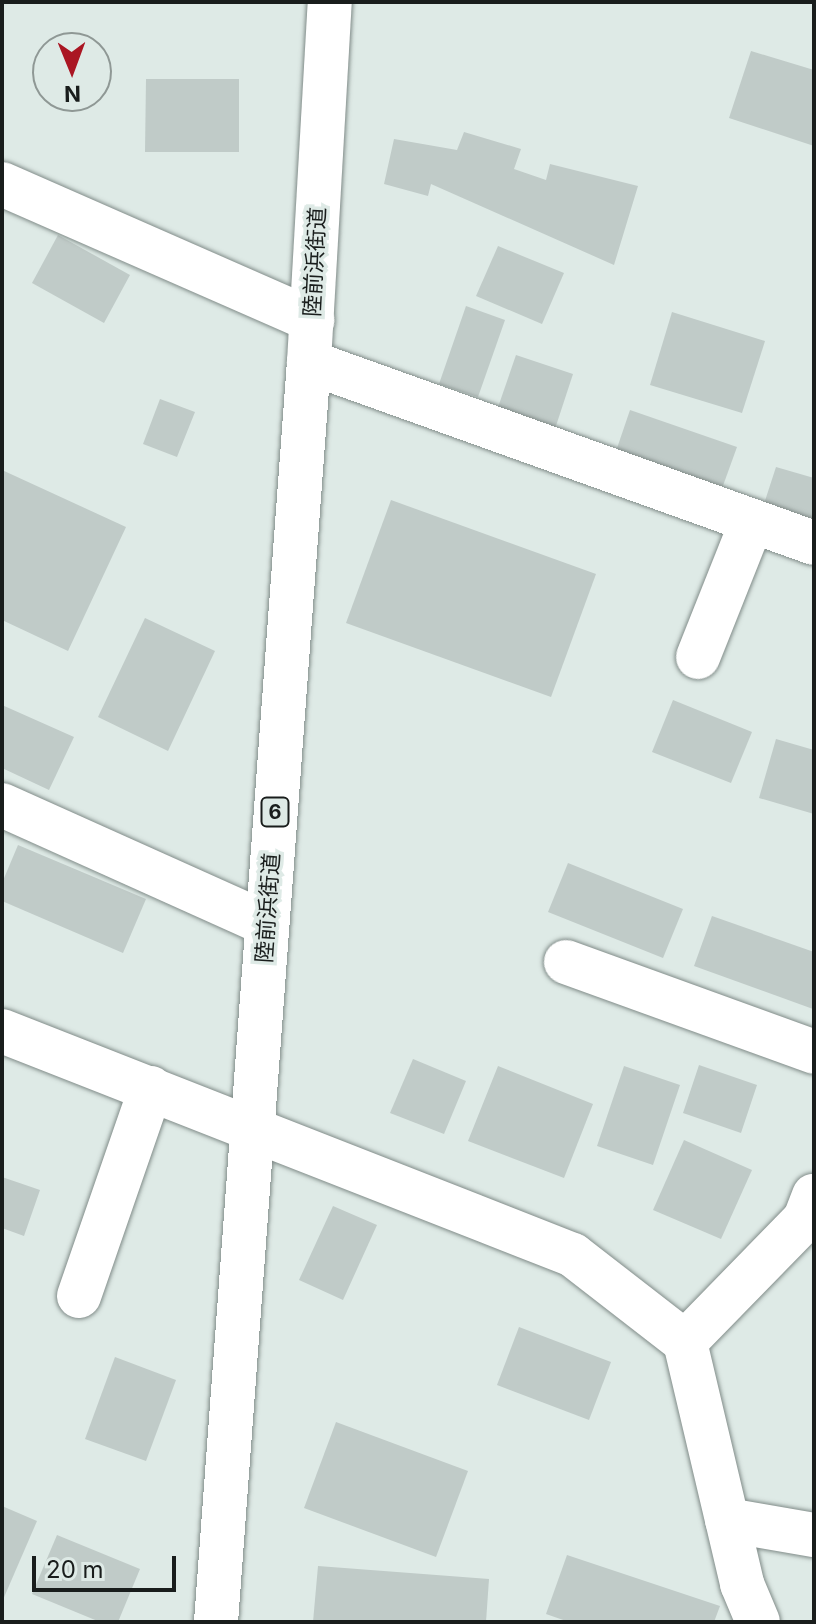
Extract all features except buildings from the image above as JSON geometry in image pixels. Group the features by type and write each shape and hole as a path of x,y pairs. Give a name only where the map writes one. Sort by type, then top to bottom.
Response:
{"main road":[{"name":"陸前浜街道","path":"216,1622 250,1131 311,341 330,2"},
{"path":"2,184 311,341 752,521 814,543"},
{"path":"698,657 752,521"},
{"path":"2,805 267,924"},
{"path":"566,962 814,1052"},
{"path":"2,1031 151,1088 250,1131 573,1255 685,1342 727,1520 758,1622"},
{"path":"79,1296 151,1088"},
{"path":"685,1342 805,1219 814,1196"},
{"path":"727,1520 814,1535"}]}
